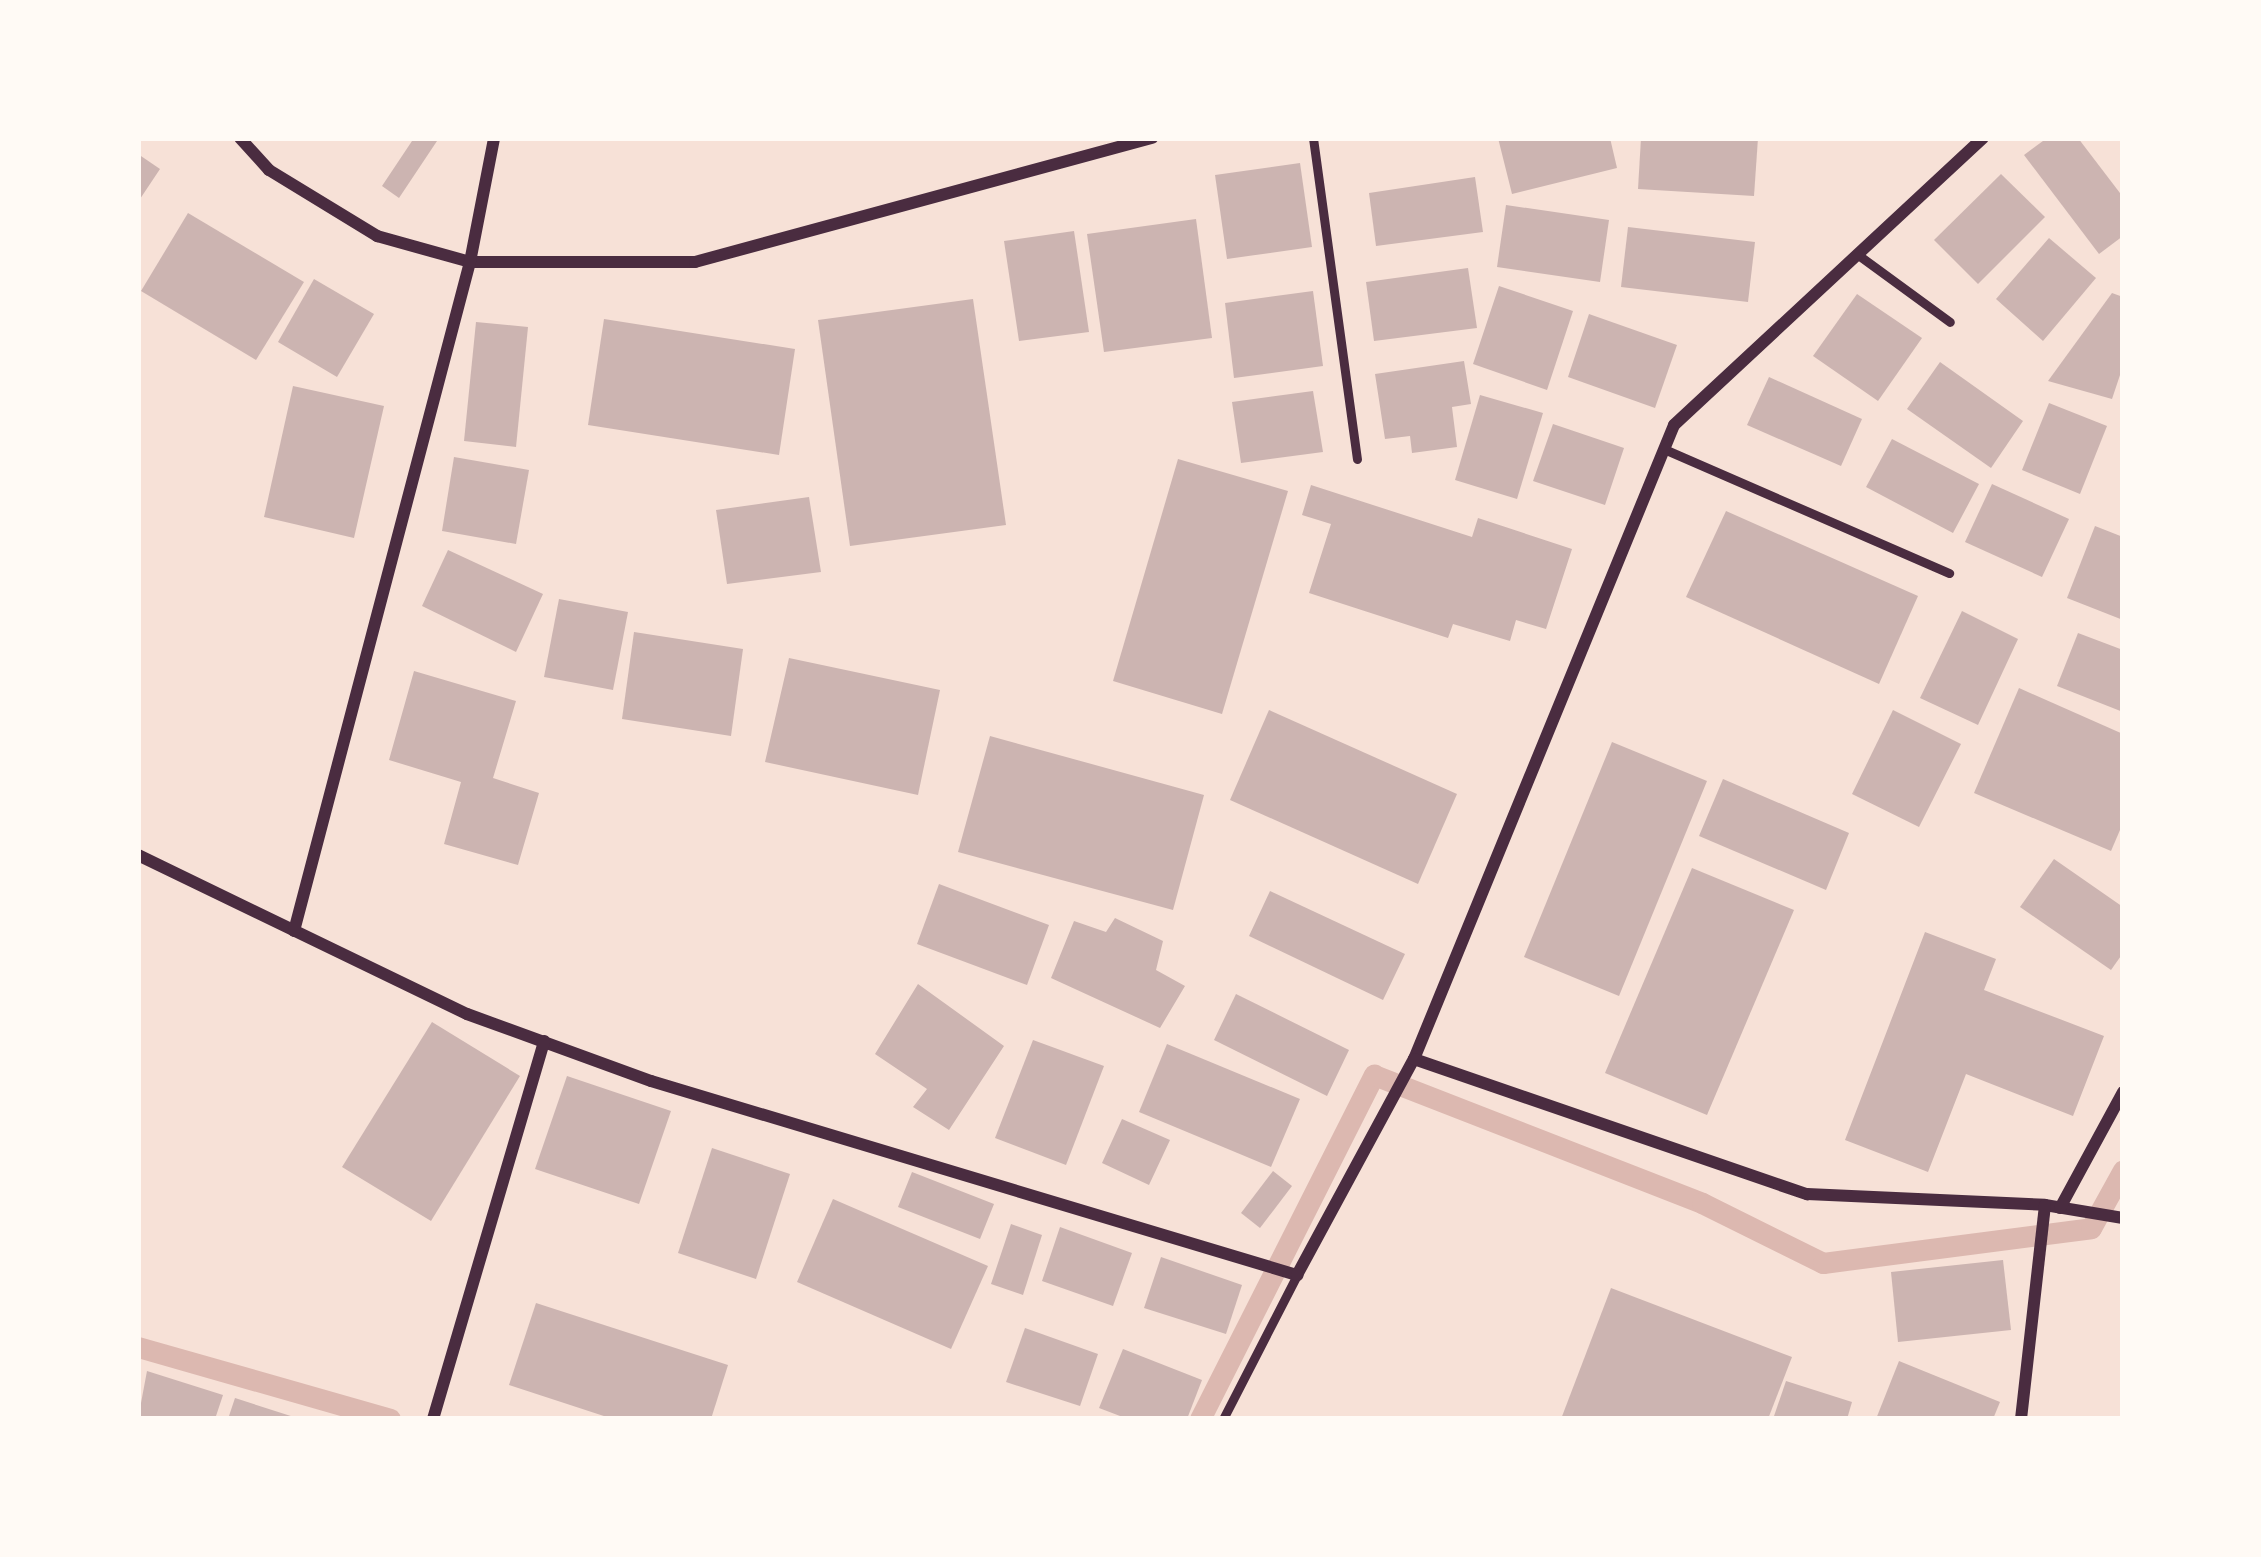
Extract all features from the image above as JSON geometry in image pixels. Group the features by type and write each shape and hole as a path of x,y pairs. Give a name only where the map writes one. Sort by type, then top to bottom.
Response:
{"street":[{"path":"241,138 269,170 377,236 470,262 695,262 1152,138"},
{"path":"294,931 470,262 494,138"},
{"path":"138,855 467,1014 651,1081 1297,1275 1414,1059 1674,425 1983,138"},
{"path":"433,1419 544,1041"},
{"path":"1414,1059 1807,1194 2045,1204 2123,1218"},
{"path":"2060,1208 2123,1092"},
{"path":"2021,1419 2045,1204"}],"lane":[{"path":"1313,138 1357,459"},
{"path":"1857,254 1950,322"},
{"path":"1664,449 1949,573"},
{"path":"1223,1419 1297,1275"}],"building":[{"path":"414,138 439,138 399,198 382,186"},
{"path":"1498,138 1610,138 1617,168 1512,194"},
{"path":"1641,138 1758,138 1754,196 1638,189"},
{"path":"2047,138 2078,138 2123,197 2123,236 2099,254 2024,155"},
{"path":"138,154 160,169 138,202"},
{"path":"1300,163 1312,247 1227,259 1215,175"},
{"path":"2001,174 2045,217 1978,284 1934,240"},
{"path":"1475,177 1483,232 1376,246 1369,193"},
{"path":"1506,205 1609,220 1600,282 1497,267"},
{"path":"188,213 304,282 256,360 141,291"},
{"path":"1196,219 1212,338 1104,352 1087,234"},
{"path":"1628,227 1755,242 1748,302 1621,287"},
{"path":"1074,231 1089,332 1019,341 1004,241"},
{"path":"2049,238 2096,278 2043,341 1996,299"},
{"path":"1468,268 1477,328 1374,341 1366,282"},
{"path":"314,279 374,314 337,377 278,342"},
{"path":"1499,286 1573,311 1547,390 1473,364"},
{"path":"1313,291 1323,366 1234,378 1225,303"},
{"path":"2112,293 2123,297 2123,366 2112,399 2048,381"},
{"path":"1857,294 1922,338 1878,401 1813,356"},
{"path":"973,299 1006,525 850,546 818,320"},
{"path":"1589,314 1677,345 1655,408 1568,377"},
{"path":"604,319 795,349 779,455 588,425"},
{"path":"476,322 528,327 516,447 464,441"},
{"path":"1464,361 1471,404 1452,407 1457,447 1412,453 1410,436 1385,439 1375,374"},
{"path":"1940,362 2023,421 1991,468 1907,409"},
{"path":"1769,377 1862,419 1841,466 1747,425"},
{"path":"293,386 384,406 354,538 264,517"},
{"path":"1313,391 1323,452 1241,463 1232,402"},
{"path":"1480,395 1543,413 1517,499 1455,480"},
{"path":"2049,403 2107,426 2080,494 2022,470"},
{"path":"1553,424 1624,448 1605,505 1533,481"},
{"path":"1892,439 1979,484 1953,533 1866,487"},
{"path":"454,457 529,470 516,544 442,531"},
{"path":"1178,459 1288,491 1222,714 1113,681"},
{"path":"1992,484 2069,519 2042,577 1965,542"},
{"path":"1311,485 1472,537 1478,518 1572,549 1546,629 1516,620 1510,641 1453,624 1448,638 1309,593 1331,524 1302,515"},
{"path":"809,497 821,572 727,584 716,510"},
{"path":"1726,511 1918,596 1879,684 1686,597"},
{"path":"2095,526 2123,537 2123,620 2067,598"},
{"path":"448,550 543,594 516,652 422,606"},
{"path":"559,599 628,612 613,690 544,677"},
{"path":"1962,611 2018,639 1978,725 1920,698"},
{"path":"634,632 743,649 731,736 622,719"},
{"path":"2078,633 2123,650 2123,712 2057,686"},
{"path":"789,658 940,690 918,795 765,762"},
{"path":"414,671 516,701 493,778 539,793 518,865 444,844 461,782 389,760"},
{"path":"2019,688 2123,734 2123,823 2111,851 1974,793"},
{"path":"1269,710 1457,794 1418,884 1230,800"},
{"path":"1893,710 1961,744 1919,827 1852,794"},
{"path":"990,736 1204,795 1173,910 958,852"},
{"path":"1612,742 1707,781 1619,996 1524,957"},
{"path":"1723,779 1849,833 1826,890 1699,836"},
{"path":"2054,859 2123,907 2123,953 2111,970 2020,907"},
{"path":"1692,868 1794,910 1707,1115 1605,1073"},
{"path":"939,884 1049,925 1027,985 917,944"},
{"path":"1270,891 1405,954 1383,1000 1249,936"},
{"path":"1115,918 1163,941 1156,970 1185,986 1160,1028 1051,978 1074,921 1106,932"},
{"path":"1925,932 1996,959 1984,990 2104,1036 2073,1116 1966,1074 1928,1172 1845,1140"},
{"path":"918,984 1004,1046 949,1130 913,1107 927,1089 875,1054"},
{"path":"1236,994 1349,1050 1327,1096 1214,1040"},
{"path":"432,1022 520,1076 431,1221 342,1167"},
{"path":"1033,1040 1104,1066 1066,1165 995,1138"},
{"path":"1167,1044 1300,1099 1271,1167 1139,1112"},
{"path":"567,1076 671,1111 639,1204 535,1169"},
{"path":"1122,1119 1170,1140 1149,1185 1102,1163"},
{"path":"712,1148 790,1174 756,1279 678,1253"},
{"path":"1273,1171 1292,1186 1260,1228 1241,1213"},
{"path":"912,1172 994,1204 980,1239 898,1207"},
{"path":"833,1199 988,1266 951,1349 797,1282"},
{"path":"1011,1224 1042,1235 1023,1295 991,1284"},
{"path":"1060,1227 1132,1253 1113,1306 1042,1281"},
{"path":"1161,1257 1242,1285 1226,1334 1144,1308"},
{"path":"2003,1260 2011,1330 1898,1342 1891,1272"},
{"path":"1611,1288 1792,1357 1768,1419 1561,1419"},
{"path":"536,1303 728,1365 711,1419 613,1419 509,1385"},
{"path":"1025,1328 1098,1354 1080,1406 1006,1382"},
{"path":"1123,1349 1202,1380 1187,1419 1128,1419 1099,1408"},
{"path":"1899,1361 2000,1402 1993,1419 1876,1419"},
{"path":"147,1371 223,1395 215,1419 138,1419"},
{"path":"1786,1381 1852,1402 1847,1419 1773,1419"},
{"path":"235,1398 297,1418 297,1419 228,1419"}],"waterway":[{"path":"1200,1419 1374,1075 1702,1203 1823,1263 2091,1228 2123,1170"},
{"path":"138,1347 390,1419"}]}
